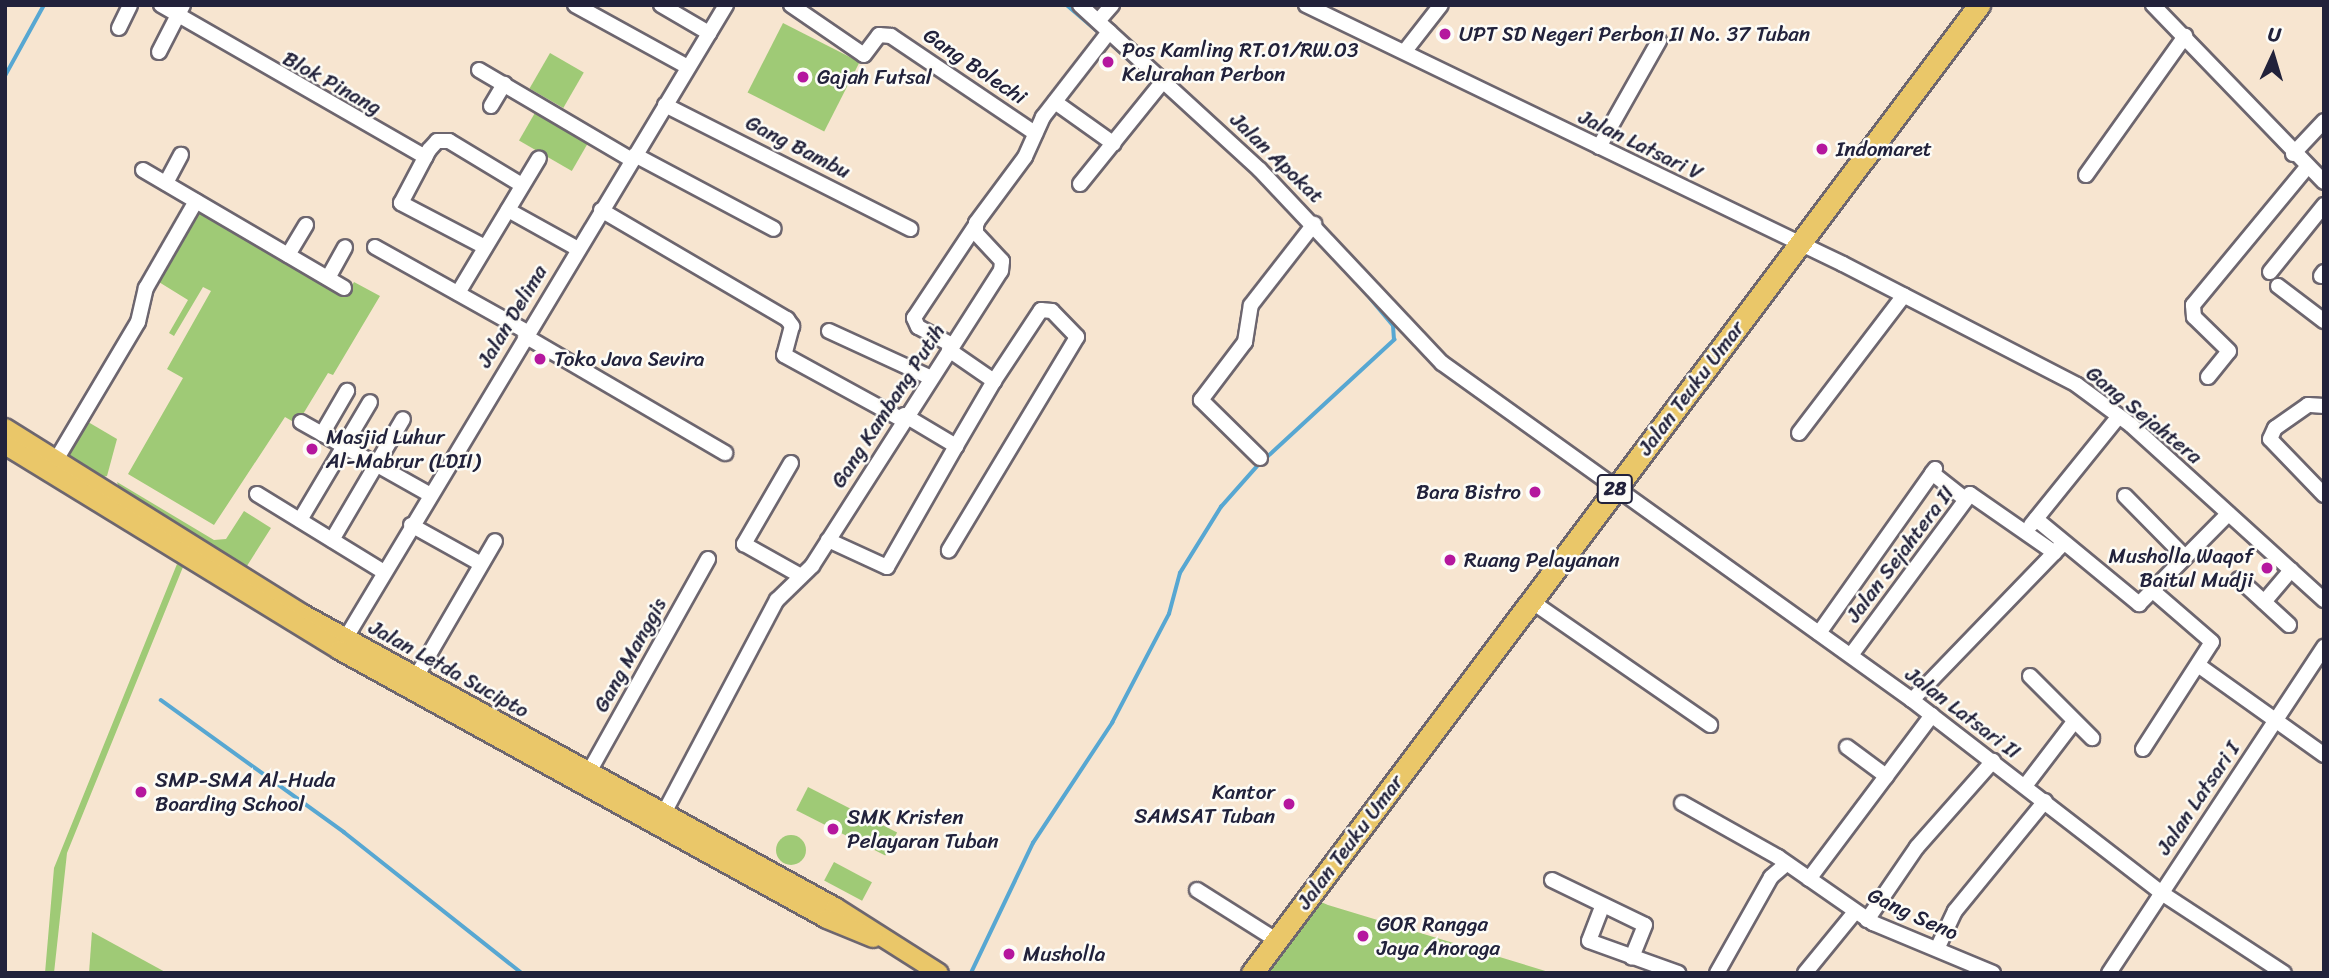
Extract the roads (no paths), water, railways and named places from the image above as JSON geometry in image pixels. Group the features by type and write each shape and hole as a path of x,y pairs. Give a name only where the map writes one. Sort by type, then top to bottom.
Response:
{"highway":[{"name":"Jalan Teuku Umar","path":"1252,973 1979,5"}],"main road":[{"name":"Jalan Letda Sucipto","path":"5,428 56,460 101,499"},
{"name":"Jalan Letda Sucipto","path":"5,444 342,644 827,919 876,939 939,973"},
{"name":"Jalan Letda Sucipto","path":"342,644 416,677 835,907 876,939"}],"street":[{"path":"118,29 130,5"},
{"name":"Blok Pinang","path":"161,5 180,11 220,43 425,157"},
{"path":"576,5 688,67"},
{"path":"661,5 709,33"},
{"name":"Jalan Delima","path":"342,644 429,494 726,5"},
{"name":"Gang Bolechi","path":"791,5 864,55 879,35 891,36 1035,133"},
{"name":"Jalan Apokat","path":"1080,5 1099,20 1106,36 1310,229 1431,354 1617,487"},
{"path":"1099,20 1112,5"},
{"name":"Jalan Latsari V","path":"1306,5 1405,51 1798,246"},
{"path":"1405,51 1441,5"},
{"path":"2153,5 2293,154 2324,182"},
{"path":"159,52 180,11"},
{"path":"994,381 951,347 918,327 914,318 1055,102 1106,36"},
{"path":"2086,175 2185,36"},
{"path":"1599,147 1659,41"},
{"path":"479,70 633,157 774,229"},
{"path":"491,106 504,84"},
{"path":"1080,184 1160,86"},
{"path":"1055,102 1114,144"},
{"name":"Gang Bambu","path":"665,105 911,229"},
{"path":"2293,154 2324,121"},
{"path":"485,247 401,203 425,157 445,140 522,185"},
{"path":"166,183 181,155"},
{"path":"458,293 539,158"},
{"path":"2208,377 2229,351 2194,317 2193,306 2307,167"},
{"path":"143,170 344,288"},
{"path":"56,460 138,322 146,288 196,201"},
{"path":"2270,272 2324,205"},
{"path":"508,210 578,249"},
{"path":"601,210 789,321 782,351 956,446"},
{"name":"Gang Kambang Putih","path":"664,813 784,590 802,576 828,540 902,417 1003,267 976,233 977,221"},
{"path":"288,255 306,225"},
{"path":"1261,458 1201,403 1246,339 1248,309 1310,229"},
{"name":"Gang Sejahtera","path":"1798,246 1905,295 2066,379 2119,416 2324,600"},
{"path":"328,278 345,247"},
{"path":"375,247 458,293 725,453"},
{"path":"2278,286 2324,321"},
{"path":"1799,433 1905,295"},
{"path":"828,540 887,567 994,381 1041,310 1052,311 1076,334 1076,344 949,550"},
{"path":"829,331 929,377"},
{"path":"322,434 347,391"},
{"path":"300,520 370,402"},
{"path":"2324,406 2308,405 2275,428 2270,439 2324,495"},
{"path":"2026,531 2119,416"},
{"path":"332,540 403,419"},
{"path":"301,422 429,494"},
{"path":"791,463 744,544 802,576"},
{"path":"1819,633 1933,471 1965,499"},
{"name":"Jalan Latsari II","path":"1617,487 1912,699 2160,892 2284,973"},
{"path":"257,494 384,572"},
{"name":"Jalan Sejahtera II","path":"1851,656 1965,499 1976,494 2026,531 2059,548"},
{"path":"2126,496 2183,555"},
{"path":"2036,519 2059,548 2105,578 2136,604 2153,591 2183,555 2228,513"},
{"path":"411,525 481,564"},
{"path":"416,677 495,541"},
{"path":"1912,699 2059,548"},
{"name":"Gang Manggis","path":"589,772 709,559"},
{"path":"2264,602 2291,570"},
{"path":"2239,579 2289,625"},
{"path":"2143,749 2212,640 2153,591"},
{"path":"1531,601 1710,725"},
{"name":"Jalan Latsari I","path":"2109,973 2160,892 2323,652"},
{"path":"2198,665 2324,755"},
{"path":"2030,677 2073,723 2092,738"},
{"path":"1809,879 1932,715"},
{"path":"2025,786 2073,723"},
{"path":"1847,747 1886,776"},
{"path":"1805,973 1861,916 1917,847 1993,761"},
{"path":"1937,949 1955,911 2045,801"},
{"name":"Gang Seno","path":"1682,803 1809,879 1861,916 1993,973"},
{"path":"1717,973 1771,877 1785,865"},
{"path":"1552,880 1602,907 1646,925 1632,957"},
{"path":"1197,890 1276,940"},
{"path":"1602,907 1589,940 1678,973"}],"waterway":[{"path":"5,76 44,5"},
{"path":"1067,5 1102,35"},
{"path":"1108,41 1146,75"},
{"path":"1265,459 1394,340 1393,326 1363,290"},
{"path":"971,973 1033,843 1112,723 1169,614 1180,573 1221,507 1259,464"},
{"path":"161,700 344,832 522,973"}],"place":[{"name":"UPT SD Negeri Perbon II No. 37 Tuban","path":"1445,34"},
{"name":"Pos Kamling RT.01/RW.03 Kelurahan Perbon","path":"1108,62"},
{"name":"Gajah Futsal","path":"803,77"},
{"name":"Indomaret","path":"1822,149"},
{"name":"Toko Java Sevira","path":"540,359"},
{"name":"Masjid Luhur Al-Mabrur (LDII)","path":"312,449"},
{"name":"Bara Bistro","path":"1535,492"},
{"name":"Ruang Pelayanan","path":"1450,560"},
{"name":"Musholla Waqof Baitul Mudji","path":"2267,568"},
{"name":"SMP-SMA Al-Huda Boarding School","path":"141,792"},
{"name":"Kantor SAMSAT Tuban","path":"1289,804"},
{"name":"SMK Kristen Pelayaran Tuban","path":"833,829"},
{"name":"GOR Rangga Jaya Anoraga","path":"1363,936"},
{"name":"Musholla","path":"1009,954"}]}
